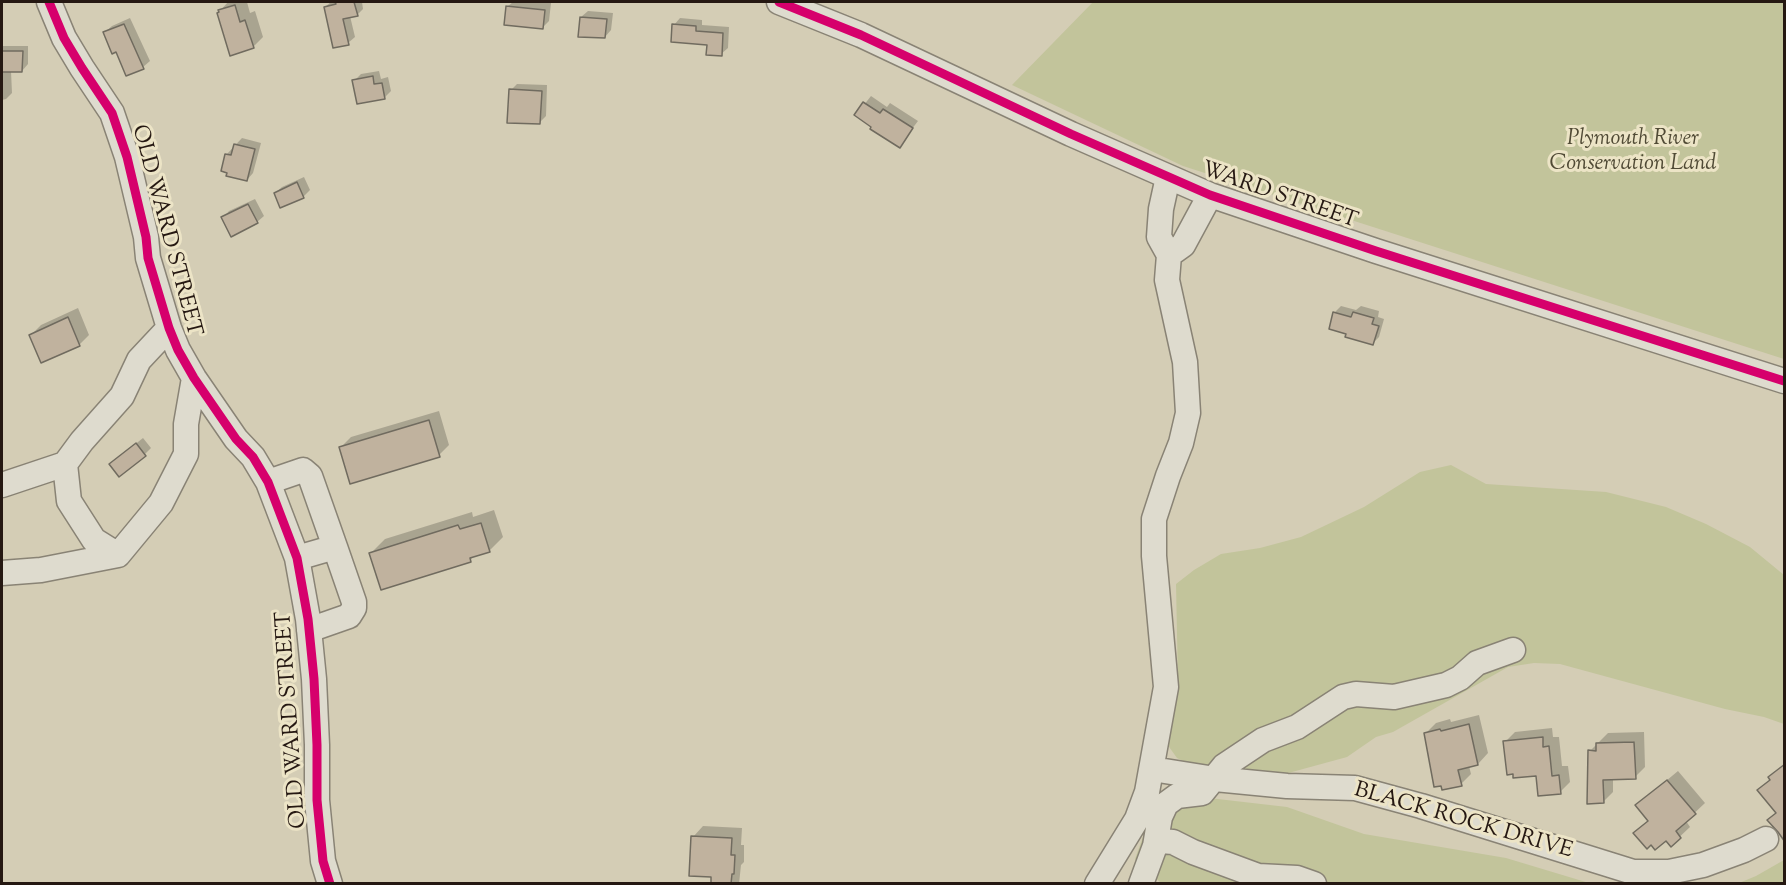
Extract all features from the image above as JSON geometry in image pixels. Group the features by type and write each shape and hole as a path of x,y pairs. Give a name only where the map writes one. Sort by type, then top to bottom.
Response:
{"street":[{"name":"OLD WARD STREET","path":"49,2 64,38 112,113 127,157 146,237 148,258 178,350 194,378 236,439 253,457 268,482 297,558 309,630 317,745 317,800 323,861 330,884"},
{"name":"WARD STREET","path":"779,2 861,35 1210,195 1353,244 1785,381"},
{"path":"1097,884 1137,819 1147,792 1166,687 1154,556 1155,519 1181,443 1188,413 1185,362 1167,280 1169,255 1159,237 1161,209 1168,177"},
{"path":"1169,255 1183,245 1210,195"},
{"path":"2,485 65,464 122,396 140,360 169,328"},
{"path":"2,573 41,570 118,555 161,503 186,454 186,424 194,378"},
{"path":"65,464 69,501 94,540 118,555"},
{"path":"268,482 303,470 310,476 354,602 354,608 349,615 309,630"},
{"path":"297,558 335,547"},
{"path":"1141,884 1155,846 1160,817 1166,804 1177,796 1202,793 1224,766 1263,740 1297,727 1321,709 1343,697 1356,694 1394,697 1446,685 1460,678 1477,663 1514,650"},
{"name":"BLACK ROCK DRIVE","path":"1152,769 1215,779 1287,786 1355,788 1421,806 1633,872 1669,872 1703,865 1744,850 1766,838"},
{"path":"1155,846 1161,841 1173,842 1193,852 1258,876 1297,878 1314,884"}],"green space":[{"name":"Plymouth River Conservation Land","path":"1093,2 1784,2 1784,359 1183,166 1012,85"},
{"path":"1451,465 1486,484 1606,492 1666,507 1706,524 1750,547 1784,575 1784,724 1560,664 1534,663 1508,667 1393,732 1376,737 1347,757 1281,775 1189,764 1177,758 1167,744 1178,683 1176,584 1221,554 1260,548 1301,537 1364,507 1420,472"},
{"path":"1157,798 1209,798 1287,807 1364,834 1506,858 1589,883 1161,883 1135,859"},
{"path":"1784,860 1784,883 1739,883 1756,876"}],"building":[{"path":"335,2 354,2 358,16 343,19 349,45 333,48 324,7 336,4"},
{"path":"235,5 240,22 245,20 254,48 230,56 217,13 218,10"},
{"path":"506,6 545,10 543,29 504,25"},
{"path":"580,17 607,19 605,38 578,37"},
{"path":"124,24 144,69 126,76 116,52 112,54 103,32"},
{"path":"672,24 696,26 696,31 723,33 722,56 706,55 707,45 671,42"},
{"path":"2,51 23,51 22,72 2,72"},
{"path":"373,76 374,84 382,83 385,99 357,104 352,80"},
{"path":"509,89 542,91 540,124 507,123"},
{"path":"863,102 880,113 883,109 913,128 900,148 870,129 871,127 854,115"},
{"path":"234,144 255,149 247,181 226,176 227,173 221,171 225,154 231,155"},
{"path":"297,182 304,198 280,208 274,193"},
{"path":"248,204 258,223 231,237 221,217"},
{"path":"1333,312 1351,317 1353,312 1374,318 1372,324 1379,326 1373,345 1345,337 1346,334 1329,329"},
{"path":"68,317 80,346 41,363 29,335"},
{"path":"429,420 440,457 350,484 339,447"},
{"path":"136,443 146,456 119,477 109,464"},
{"path":"481,523 490,552 470,558 471,562 381,590 369,553 458,525 460,529"},
{"path":"1469,724 1478,765 1458,770 1462,786 1442,790 1441,786 1434,787 1424,733"},
{"path":"1543,737 1543,747 1549,746 1552,776 1559,775 1561,794 1538,796 1536,776 1513,778 1513,774 1507,775 1503,741"},
{"path":"1634,742 1636,779 1603,780 1604,803 1587,804 1588,750 1596,751 1596,743"},
{"path":"1785,764 1785,842 1767,820 1776,813 1757,790 1770,780 1768,777"},
{"path":"1667,780 1696,814 1676,831 1681,838 1671,847 1666,841 1655,850 1651,845 1647,849 1633,833 1648,821 1635,805"},
{"path":"691,836 732,838 731,855 735,855 731,884 711,884 711,877 689,876"}],"cycle path":[{"path":"49,2 64,38 112,113 127,157 146,237 148,258 178,350 194,378 236,439 253,457 268,482 297,558 308,619 314,679 317,800 323,861 330,884"},
{"path":"779,2 861,35 1071,134 1210,195 1376,251 1784,381"}]}
